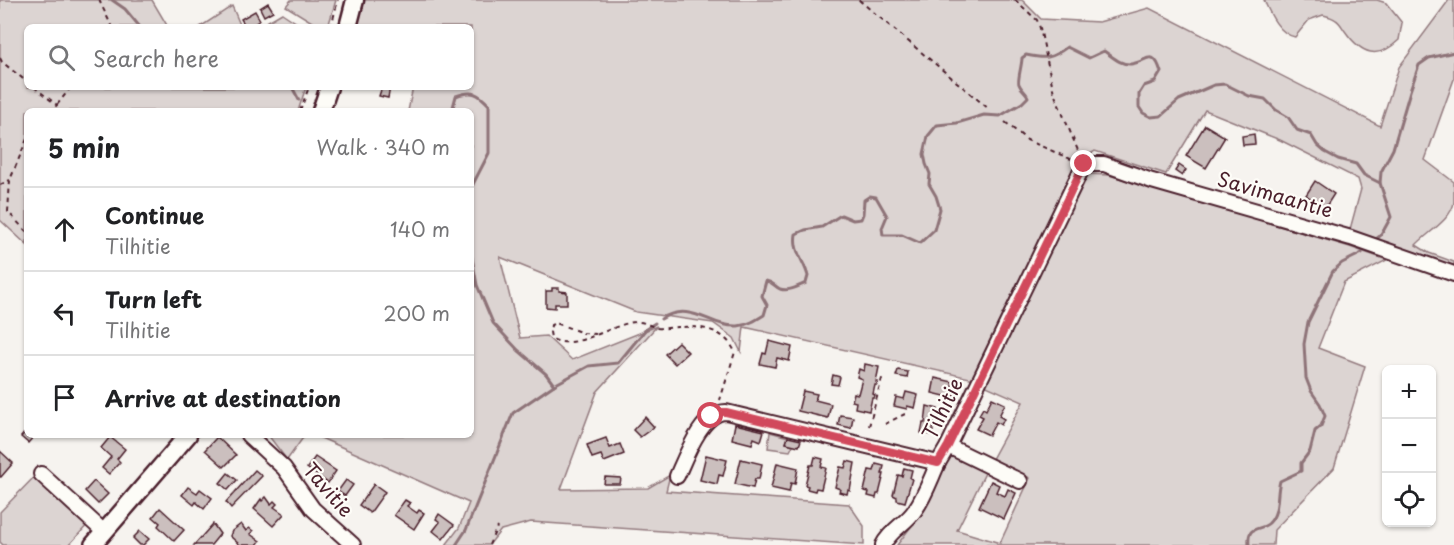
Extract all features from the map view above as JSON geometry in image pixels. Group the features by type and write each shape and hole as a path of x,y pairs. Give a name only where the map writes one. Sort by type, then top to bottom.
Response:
{"main road":[{"path":"349,24 355,0"},
{"path":"322,108 328,90"},
{"path":"98,539 185,438"}],"street":[{"name":"Savimaantie","path":"1084,164 1104,164 1152,181 1351,238 1454,274"},
{"name":"Tilhitie","path":"717,412 736,414 938,463 1084,164"},
{"path":"677,476 696,436 711,416 717,412"},
{"name":"Tavitie","path":"251,438 284,468 313,509 353,545"},
{"path":"948,446 1020,481"},
{"path":"884,545 887,537 908,520 916,510 938,463"},
{"path":"41,474 98,539"}],"path":[{"path":"99,0 111,24"},
{"path":"332,24 338,0"},
{"path":"859,0 989,109"},
{"path":"1015,0 1037,20 1044,39 1054,93 1084,164"},
{"path":"0,58 24,80"},
{"path":"38,90 57,105"},
{"path":"54,108 69,90"},
{"path":"301,108 308,90"},
{"path":"1005,122 1027,140 1084,164"},
{"path":"24,146 10,180 8,213 24,229"},
{"path":"0,185 10,180"},
{"path":"596,334 583,333 556,322 550,328 551,339 559,343 568,343 634,322 657,328 693,327 721,334 735,352 717,412"},
{"path":"869,426 883,375"},
{"path":"885,424 905,414"},
{"path":"489,545 497,527"}],"shaded area":[{"path":"0,0 152,0 166,24 24,24 24,90 305,90 299,108 24,108 24,242 0,220"},
{"path":"291,0 336,0 329,24 315,24 286,6"},
{"path":"364,0 1022,0 1041,19 1099,22 1149,8 1380,126 1399,67 1449,0 1454,0 1454,79 1425,160 1454,182 1454,202 1444,220 1416,245 1429,253 1454,262 1454,269 1349,233 1361,189 1358,179 1280,140 1205,110 1166,174 1095,151 1078,161 974,379 744,327 741,352 734,338 713,323 636,312 500,257 520,338 546,336 572,360 657,326 597,392 561,489 648,488 670,475 666,491 849,504 864,526 864,545 531,522 501,530 489,545 446,545 459,528 469,503 321,438 474,438 474,108 409,108 412,90 474,90 474,24 358,24"},
{"path":"1264,0 1377,0 1386,3 1402,23 1399,40 1384,50 1370,52 1351,39 1337,21 1323,15 1309,20 1295,37 1280,28"},
{"path":"232,6 240,24 205,24"},
{"path":"282,13 298,24 263,24"},
{"path":"1087,174 1109,175 1387,260 1344,282 1318,348 1365,366 1334,468 1274,530 1273,545 897,545 923,511 952,451 986,471 957,530 1000,543 1030,478 992,459 1023,402 984,385"},
{"path":"770,432 788,437 786,443 793,445 790,451 768,448"},
{"path":"270,438 303,438 287,460"},
{"path":"37,474 89,523 69,545 3,545 0,542 0,512"}],"building":[{"path":"268,3 273,11 264,16 260,8"},
{"path":"255,11 260,20 254,24 244,24 241,19"},
{"path":"381,90 389,90 388,98 379,96"},
{"path":"1205,125 1225,137 1206,168 1186,156"},
{"path":"1254,134 1255,144 1243,145 1242,136"},
{"path":"1179,165 1186,170 1182,176 1175,171"},
{"path":"1315,181 1334,194 1325,208 1306,195"},
{"path":"552,288 559,288 559,291 567,292 567,304 555,304 555,308 546,307 546,291 552,291"},
{"path":"769,341 792,347 789,361 777,358 775,367 760,364 763,353 766,354"},
{"path":"678,342 688,352 675,364 665,354"},
{"path":"865,364 879,367 876,382 878,382 875,385 873,394 875,395 869,411 855,408 856,402 852,401 854,393 858,394 862,379 857,377 859,369 864,371"},
{"path":"898,370 908,372 907,378 896,376"},
{"path":"833,375 840,377 838,385 831,384"},
{"path":"935,378 953,382 950,395 956,396 954,402 948,400 949,397 932,393"},
{"path":"803,391 817,394 815,400 831,404 828,418 798,411"},
{"path":"906,392 918,395 915,408 894,406 896,397 904,399"},
{"path":"992,398 1005,404 999,416 1004,419 1001,425 996,422 989,435 976,429 983,417 979,415 983,408 986,410"},
{"path":"927,406 938,409 932,435 921,433"},
{"path":"840,415 853,417 851,428 838,425"},
{"path":"645,417 654,427 640,437 633,430"},
{"path":"735,424 764,431 761,441 754,438 752,444 732,439"},
{"path":"24,434 24,438 32,438 28,443 21,437"},
{"path":"788,437 801,440 799,446 786,443"},
{"path":"111,438 125,449 117,459 120,462 109,474 102,468 111,457 101,448"},
{"path":"218,438 236,455 224,467 205,450"},
{"path":"606,438 610,448 620,444 624,454 604,462 601,455 592,458 587,445"},
{"path":"0,451 13,463 1,477 0,477"},
{"path":"706,455 727,460 723,476 719,475 717,484 700,480"},
{"path":"315,457 336,471 328,483 307,468"},
{"path":"815,457 823,459 821,467 826,468 821,489 816,488 815,491 807,489 808,486 805,485 810,465 813,465"},
{"path":"741,459 762,464 759,479 755,479 753,488 735,484"},
{"path":"847,461 855,463 850,491 848,490 847,494 839,492 840,489 835,487 840,467 845,468"},
{"path":"777,463 798,468 795,484 791,483 789,492 771,488"},
{"path":"876,464 884,466 882,474 884,474 876,498 868,496 869,492 864,491 869,470 874,471"},
{"path":"904,468 912,470 910,478 912,479 905,502 897,500 897,497 893,495 898,475 902,476"},
{"path":"255,470 262,476 231,508 226,502"},
{"path":"228,473 237,480 228,490 220,483"},
{"path":"605,477 621,478 620,484 604,484"},
{"path":"346,480 353,485 345,496 338,491"},
{"path":"94,481 108,494 98,504 85,491"},
{"path":"991,481 999,485 996,492 1005,496 1008,489 1016,493 1004,519 979,507"},
{"path":"374,484 385,492 370,513 359,505"},
{"path":"188,487 197,493 200,489 212,498 204,509 196,502 194,505 182,495"},
{"path":"266,497 271,504 274,501 277,504 274,507 284,514 273,526 254,509 261,499 262,501"},
{"path":"405,500 410,503 407,506 417,513 419,510 424,513 414,529 394,515"},
{"path":"160,508 184,530 174,541 158,526 160,523 153,517"},
{"path":"439,514 454,525 443,539 433,531 440,522 436,519"},
{"path":"213,524 220,534 211,545 194,545"},
{"path":"241,524 246,531 249,528 253,531 250,534 260,541 257,545 240,545 230,536 232,531"},
{"path":"140,531 149,539 143,545 133,538"}],"waterway":[{"path":"112,0 125,9 138,24"},
{"path":"661,319 682,312 738,326 758,319 764,315 767,305 762,296 766,281 783,290 806,283 808,276 797,251 796,234 822,227 841,215 853,220 861,219 864,200 870,196 876,197 887,216 882,228 883,235 902,235 920,243 934,230 940,209 929,184 930,174 924,154 928,136 937,125 957,123 984,115 1000,116 1022,103 1028,97 1019,82 1022,58 1026,55 1048,57 1067,47 1089,58 1104,51 1127,64 1149,58 1155,60 1161,72 1155,82 1144,86 1139,94 1139,107 1143,113 1151,117 1161,116 1179,100 1214,85 1225,84 1249,96 1265,99 1276,110 1288,117 1297,130 1311,135 1325,152 1338,159 1356,164 1364,175 1380,183"},
{"path":"1375,240 1381,235 1391,217 1380,183 1381,172 1393,149 1419,65 1429,58 1454,52"},
{"path":"294,90 299,100"},
{"path":"453,108 456,96 467,93 478,95 489,105 489,153 474,182"},
{"path":"1249,545 1252,531 1265,526 1275,514 1280,481 1301,471 1301,463 1310,451 1315,431 1321,426 1325,416 1306,378 1304,344 1308,322 1333,271 1342,263 1362,253"},
{"path":"474,269 477,285 493,323 518,350 546,374 554,385"},
{"path":"456,545 466,530 513,413 554,385 589,366 618,363 646,329 655,323"}],"route":[{"path":"711,416 717,412 726,412 938,463 1084,164"}]}
